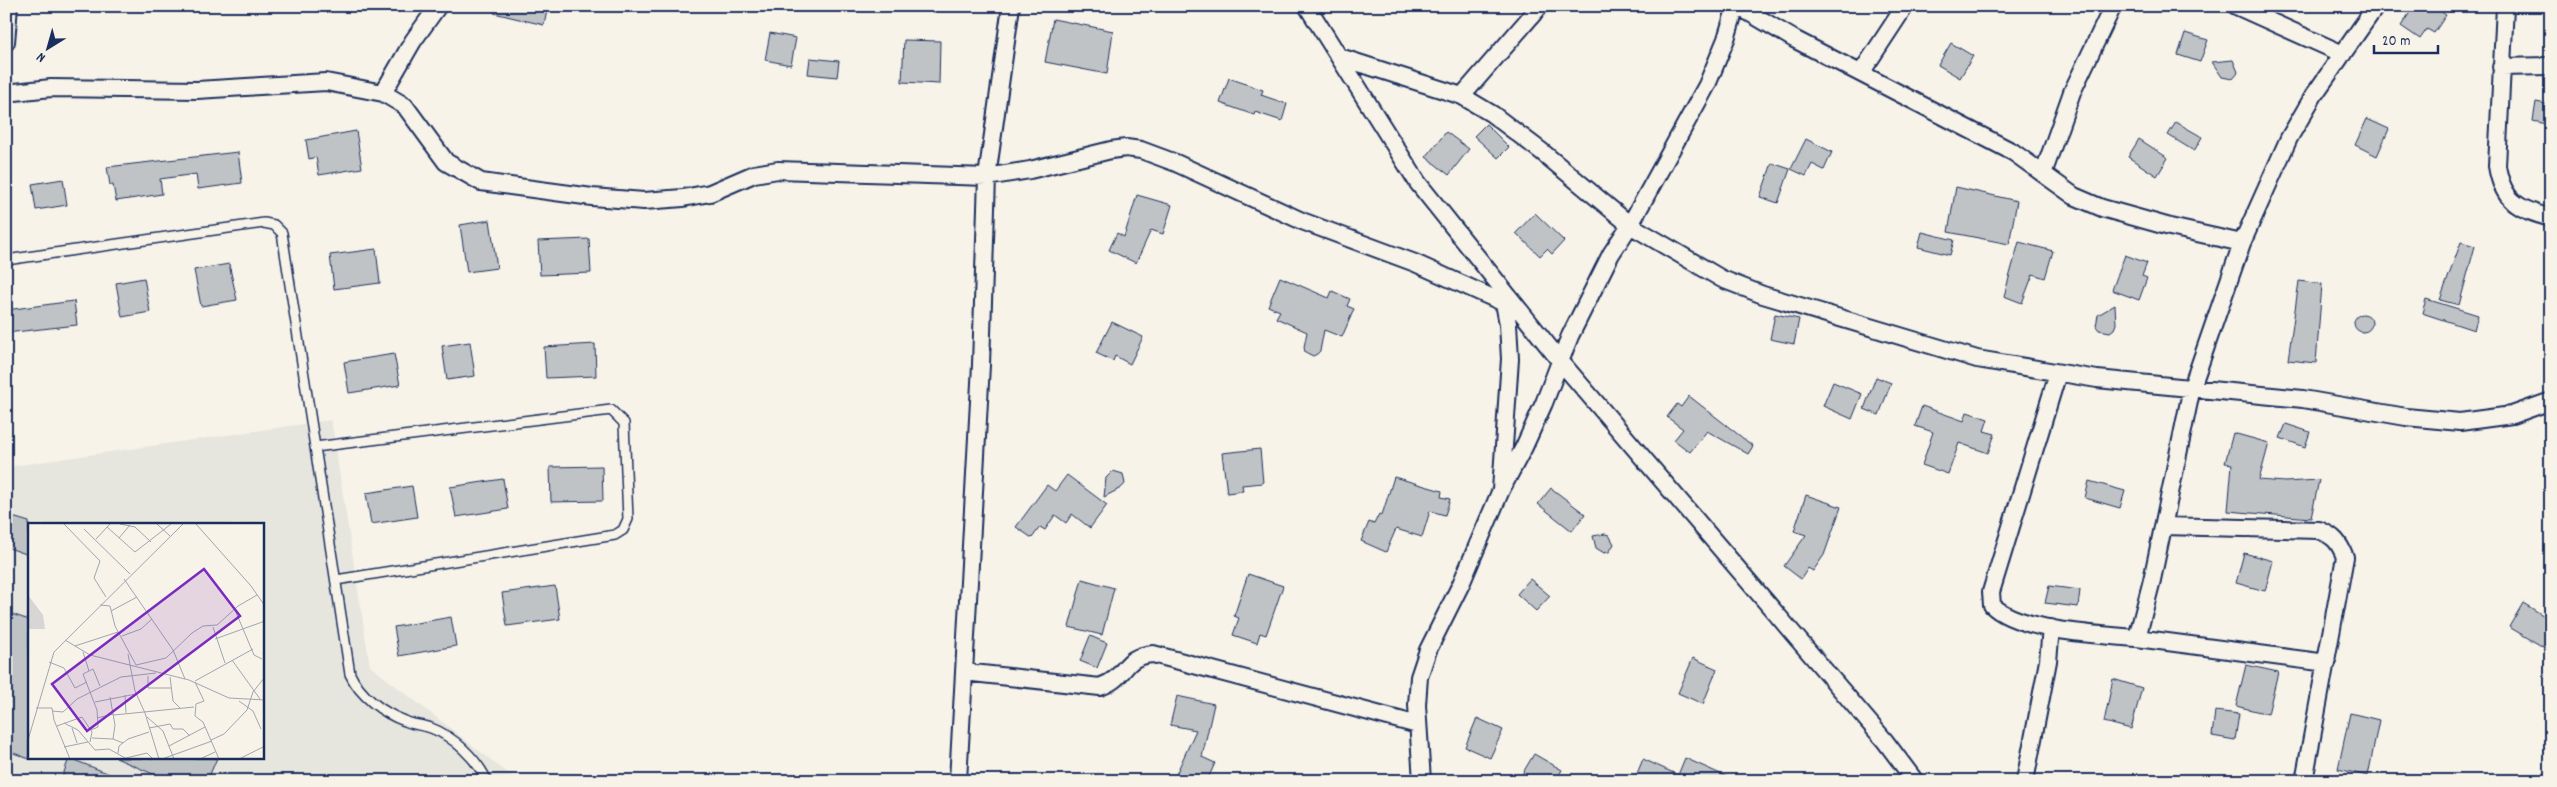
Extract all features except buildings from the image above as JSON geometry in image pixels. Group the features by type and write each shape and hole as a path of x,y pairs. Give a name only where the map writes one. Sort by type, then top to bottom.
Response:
{"street":[{"path":"6,42 9,6"},
{"path":"383,93 413,41 438,6"},
{"path":"958,781 981,365 987,177 1011,6"},
{"path":"1307,6 1418,183 1501,284 1561,362 1885,741 1915,781"},
{"path":"1462,96 1540,6"},
{"path":"1422,781 1418,725 1419,677 1428,650 1461,584 1501,490 1524,447 1587,302 1611,254 1630,225 1707,85 1737,6 1794,39 2013,152 2074,196 2102,208 2170,227 2242,243"},
{"path":"1861,73 1905,6"},
{"path":"2043,174 2072,92 2113,6"},
{"path":"2236,6 2343,54"},
{"path":"2137,638 2192,387 2242,243 2289,138 2314,95 2376,6"},
{"path":"2505,6 2497,166 2500,186 2511,201 2526,211 2551,218"},
{"path":"1340,57 1462,96 1492,114 1534,146 1630,225 1722,279 1763,295 1977,359 2058,373 2303,399 2406,417 2460,422 2512,415 2551,401"},
{"path":"2501,67 2551,66"},
{"path":"6,93 51,88 197,90 326,82 383,93 404,106 446,162 462,173 481,182 592,197 644,201 683,198 710,193 754,174 778,170 987,177 1030,170 1112,150 1126,148 1141,150 1176,163 1302,220 1415,263 1504,303"},
{"path":"1501,284 1510,359 1501,490"},
{"path":"2058,373 1991,592 1992,605 2001,614 2013,620 2051,628 2327,663"},
{"path":"2163,526 2248,530 2319,530 2333,536 2345,557 2304,781"},
{"path":"2025,781 2048,661 2051,628"},
{"path":"964,672 1100,687 1113,682 1122,674 1129,661 1138,656 1153,654 1418,725"}],"lane":[{"path":"6,260 264,223 274,225 282,233 350,674 357,688 373,702 404,721 432,728 448,737 464,751 486,781"},
{"path":"315,447 611,410 624,423 628,519 623,530 615,535 336,580"}],"shaded area":[{"path":"331,420 370,666 518,781 6,781 6,467"}]}
